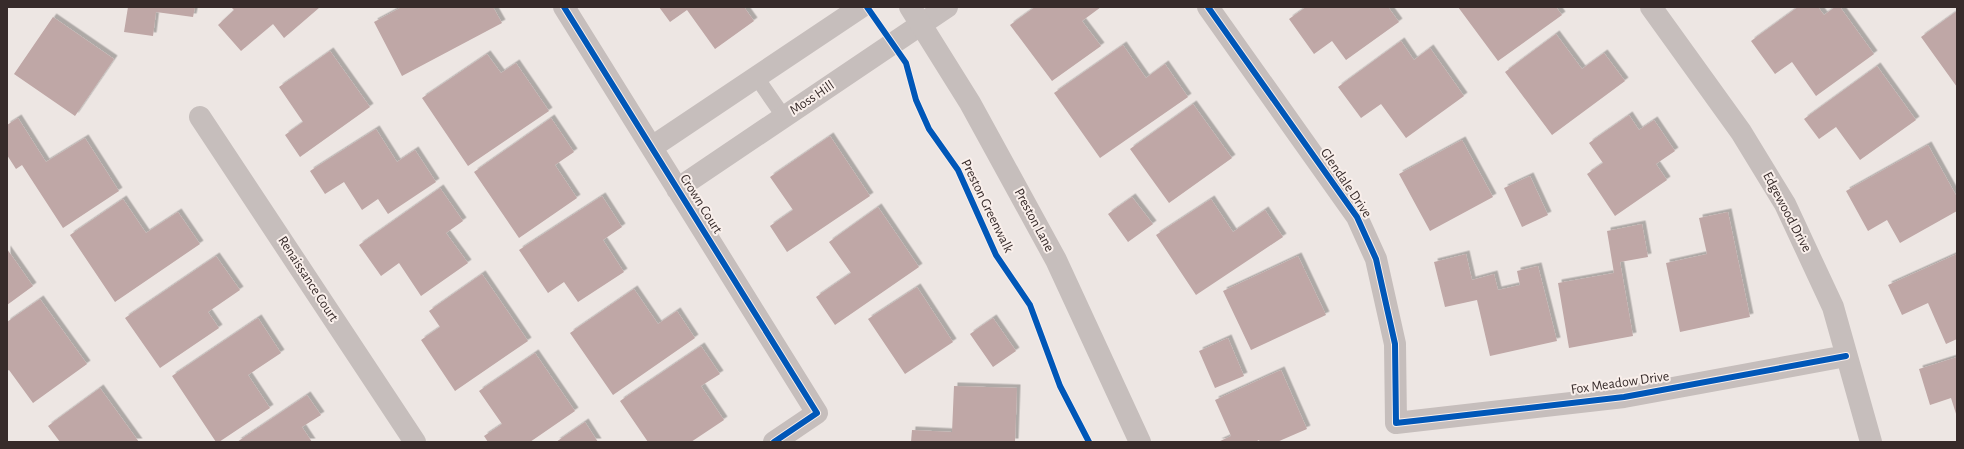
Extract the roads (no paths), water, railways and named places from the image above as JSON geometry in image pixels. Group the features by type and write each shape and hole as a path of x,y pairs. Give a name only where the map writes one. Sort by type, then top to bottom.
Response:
{"street":[{"name":"Crown Court","path":"564,7 818,413 774,442"},
{"path":"652,147 861,7"},
{"name":"Moss Hill","path":"678,189 784,117 915,16 947,7"},
{"name":"Glendale Drive","path":"1208,7 1357,217 1367,238 1376,259 1395,344 1396,423"},
{"name":"Edgewood Drive","path":"1651,7 1741,132 1785,204 1833,307 1872,442"},
{"name":"Preston Lane","path":"915,16 970,103 1056,260 1140,442"},
{"name":"Renaissance Court","path":"200,117 416,442"},
{"name":"Fox Meadow Drive","path":"1396,423 1624,397 1846,356"}],"lane":[{"path":"757,78 784,117"}]}
